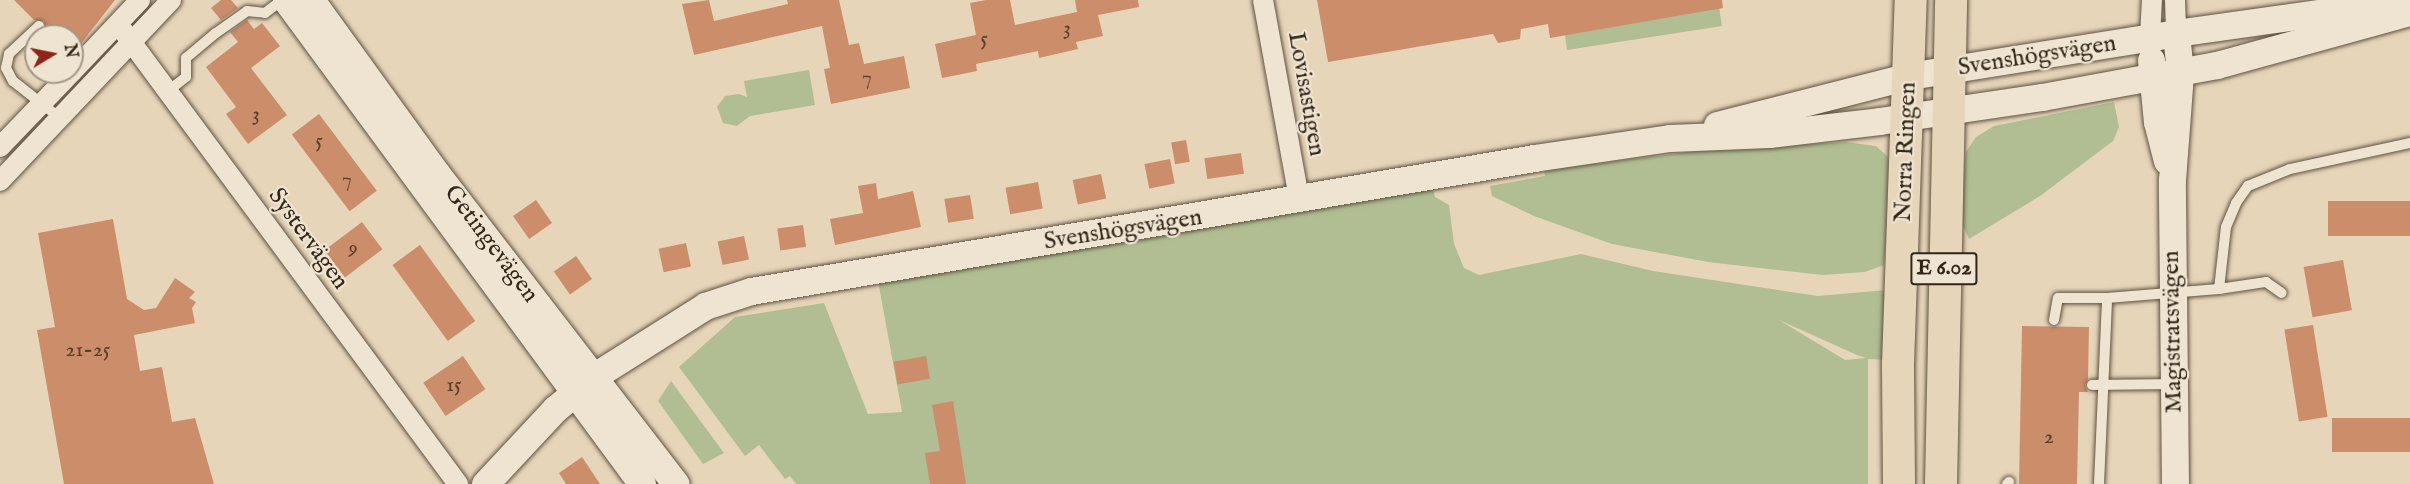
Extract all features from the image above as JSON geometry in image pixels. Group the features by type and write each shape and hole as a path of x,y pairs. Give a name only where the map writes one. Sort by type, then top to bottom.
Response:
{"main road":[{"name":"Getingevägen","path":"284,0 642,484"},
{"name":"Getingevägen","path":"311,0 444,183 596,375 676,484"},
{"name":"Norra Ringen","path":"1899,484 1898,364 1911,0"},
{"name":"Norra Ringen","path":"1941,484 1951,0"},
{"name":"Svenshögsvägen","path":"485,484 573,393 596,375 705,306 751,291 1670,138 1909,76 2176,33 2410,1"},
{"name":"Svenshögsvägen","path":"1670,138 1769,134 1907,117 2152,78 2180,73 2410,12"},
{"name":"Magistratsvägen","path":"2175,484 2172,180 2180,73 2176,33"},
{"name":"Magistratsvägen","path":"2150,37 2157,122 2172,180"}],"street":[{"path":"84,59 140,0"},
{"path":"0,181 171,0"},
{"name":"Lovisastigen","path":"1263,0 1299,198"},
{"path":"2150,37 2152,0"},
{"path":"2175,0 2176,33"},
{"name":"Systervägen","path":"118,24 458,484"},
{"path":"0,147 60,84"}],"lane":[{"path":"168,91 186,77 186,58 216,33 247,11 265,13 284,0"},
{"path":"24,40 9,54 6,68 13,81 60,118"},
{"path":"2219,289 2226,227 2236,203 2248,186 2290,169 2410,143"},
{"path":"2054,320 2058,298 2107,298 2172,293 2266,282 2282,292"},
{"path":"2099,484 2107,298"},
{"path":"2091,386 2174,384"}],"green space":[{"path":"1718,0 1722,26 1567,50 1565,35 1703,11"},
{"path":"809,70 815,105 750,116 737,126 723,123 717,107 725,96 739,94 747,97 744,81"},
{"path":"2114,102 2119,127 2113,141 2040,196 1969,239 1963,226 1962,184 1966,152 1976,137 1994,126"},
{"path":"1845,142 1876,146 1888,157 1890,179 1884,265 1865,272 1823,275 1708,262 1612,244 1534,216 1492,196 1490,186 1545,176 1544,170 1688,152"},
{"path":"1429,176 1435,197 1449,205 1454,244 1464,268 1479,275 1581,254 1653,271 1818,296 1887,290 1891,360 1868,359 1868,484 796,484 790,476 785,479 759,445 745,456 679,367 735,317 824,303 868,414 902,412 876,270","holes":["1779,320 1866,358 1845,360"]},
{"path":"671,381 724,453 703,464 658,401"}],"building":[{"path":"14,0 115,0 84,40 84,24 45,24 44,21 34,20"},
{"path":"221,0 231,0 238,8 221,20 211,8"},
{"path":"709,0 714,21 788,4 787,0 839,0 849,45 859,43 864,64 904,56 910,88 831,104 824,69 830,68 822,26 694,55 682,4"},
{"path":"1010,0 1015,25 1077,12 1075,0 1138,0 1139,7 1098,15 1103,36 1076,42 1078,49 1039,58 1038,51 976,64 977,71 942,78 935,44 976,35 970,3"},
{"path":"1317,0 1722,0 1723,8 1550,38 1548,24 1521,29 1520,39 1498,43 1493,34 1328,62"},
{"path":"247,20 254,29 262,23 280,46 251,68 287,115 248,144 226,114 236,107 206,67 238,42 230,32"},
{"path":"319,114 377,191 350,211 292,134"},
{"path":"1186,140 1190,162 1175,164 1171,143"},
{"path":"1241,153 1244,174 1207,179 1204,158"},
{"path":"1170,159 1175,184 1149,189 1144,164"},
{"path":"1101,174 1106,198 1078,204 1073,180"},
{"path":"1038,182 1043,209 1010,214 1006,188"},
{"path":"876,183 878,199 913,191 921,227 835,245 830,219 863,213 858,186"},
{"path":"970,195 974,219 948,223 944,199"},
{"path":"536,200 552,223 529,239 513,216"},
{"path":"2328,201 2410,201 2410,236 2328,236"},
{"path":"113,219 127,299 144,310 156,308 175,278 195,292 189,298 196,302 192,308 195,323 134,335 140,371 162,367 172,422 195,418 214,484 64,484 37,330 55,327 38,233"},
{"path":"362,222 382,249 345,277 324,250"},
{"path":"803,225 806,247 780,250 777,229"},
{"path":"744,236 749,259 723,265 718,242"},
{"path":"686,243 691,266 664,272 659,249"},
{"path":"420,245 475,321 448,341 392,265"},
{"path":"576,256 592,279 570,294 554,271"},
{"path":"2343,260 2352,310 2312,317 2304,267"},
{"path":"2313,325 2328,417 2299,421 2284,330"},
{"path":"2022,326 2089,327 2088,379 2085,385 2088,392 2079,392 2077,484 2019,484"},
{"path":"463,356 485,389 446,416 423,383"},
{"path":"926,356 930,379 897,384 894,362"},
{"path":"953,401 966,484 930,484 925,453 940,451 932,405"},
{"path":"2332,418 2410,418 2410,452 2332,452"},
{"path":"582,457 600,484 566,484 559,473"}]}
